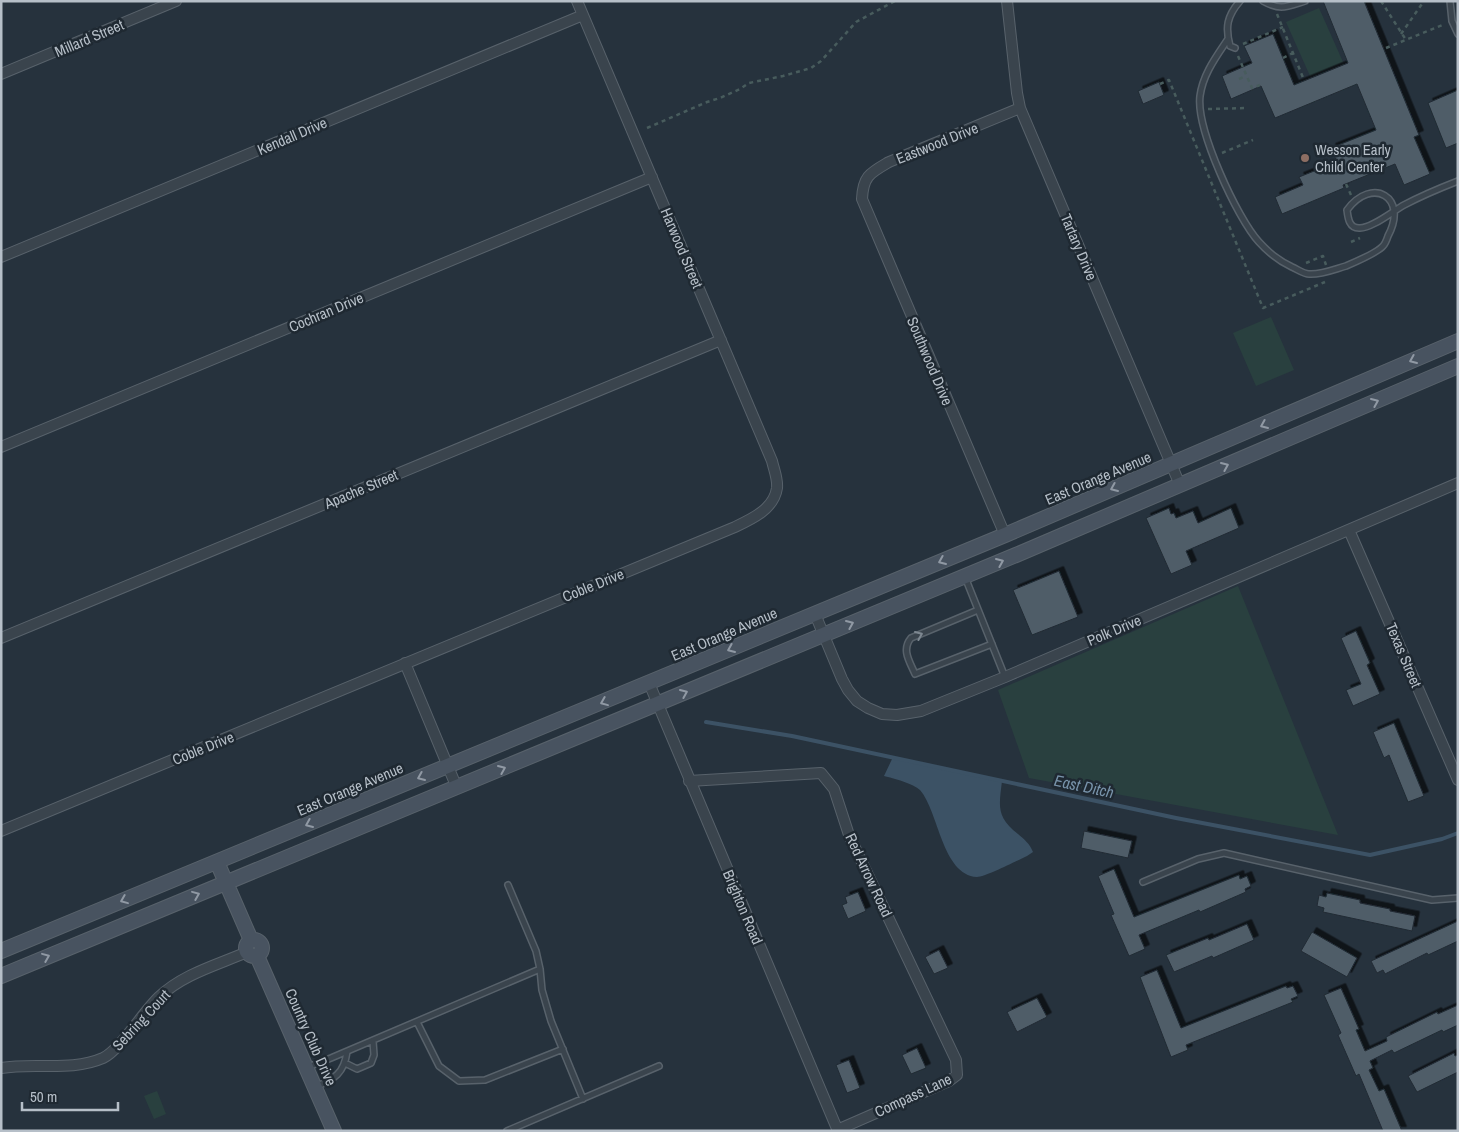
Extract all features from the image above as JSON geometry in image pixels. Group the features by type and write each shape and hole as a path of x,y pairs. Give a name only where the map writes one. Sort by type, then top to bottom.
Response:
{"street":[{"name":"Millard Street","path":"1,74 176,1"},
{"name":"Harwood Street","path":"577,1 772,461 777,489 774,498"},
{"name":"Tartary Drive","path":"1007,1 1016,93 1020,108 1180,485"},
{"name":"Kendall Drive","path":"1,257 583,15"},
{"name":"Eastwood Drive","path":"862,186 871,173 889,162 1020,108"},
{"name":"Cochran Drive","path":"1,447 652,177"},
{"name":"Southwood Drive","path":"862,186 862,199 868,215 1005,535"},
{"name":"Apache Street","path":"1,638 721,340"},
{"name":"East Orange Avenue","path":"1,951 1005,535 1458,341"},
{"path":"1,976 965,576 1458,366"},
{"name":"Polk Drive","path":"815,614 848,690 857,701 882,714 897,715 921,712 1458,483"},
{"name":"Coble Drive","path":"1,831 735,527 761,513 774,498"},
{"name":"Texas Street","path":"1349,530 1458,780"},
{"path":"405,663 457,788"},
{"name":"Brighton Road","path":"649,683 838,1130"},
{"name":"Red Arrow Road","path":"689,781 821,773 834,788 849,835 956,1060 958,1071"},
{"name":"Country Club Drive","path":"217,862 252,949 310,1066 315,1087 334,1131"},
{"name":"Sebring Court","path":"1,1068 16,1065 75,1065 104,1058 115,1050 144,1012 171,987 186,977 252,949"},
{"name":"Compass Lane","path":"838,1130 948,1081 957,1075 958,1071"}],"lane":[{"path":"1234,48 1230,46 1226,32 1229,19 1240,1"},
{"path":"1264,1 1274,7 1290,6 1305,1"},
{"path":"1450,1 1452,21 1458,34"},
{"path":"1228,39 1209,67 1200,97 1207,140 1234,204 1258,241 1280,262 1309,274 1329,271 1352,264 1383,246 1392,229 1395,210 1388,197 1379,192 1368,194 1354,201 1347,210 1348,220 1352,225 1359,228 1372,224 1395,210 1458,181"},
{"path":"965,576 1005,677"},
{"path":"978,610 911,638 907,643 905,652 915,674 992,644"},
{"path":"1143,882 1198,859 1224,853 1432,900 1458,898"},
{"path":"508,885 536,951 542,990 551,1021 583,1099"},
{"path":"310,1066 540,969"},
{"path":"417,1022 439,1066 459,1081 485,1080 563,1049"},
{"path":"346,1063 357,1069 371,1063 374,1055 373,1041"},
{"path":"315,1087 331,1080 340,1072 346,1063 347,1052"},
{"path":"507,1131 517,1129 659,1066"}],"path":[{"path":"647,128 734,92 749,83 811,68 821,61 856,22 895,1"},
{"path":"1381,1 1406,40"},
{"path":"1401,34 1424,1"},
{"path":"1274,7 1304,80"},
{"path":"1386,48 1452,21"},
{"path":"1260,85 1252,88 1234,48 1283,27"},
{"path":"1283,58 1293,53"},
{"path":"1239,79 1246,76"},
{"path":"1185,118 1210,108 1248,108"},
{"path":"1202,161 1253,140"},
{"path":"1351,242 1368,234"},
{"path":"1306,263 1323,256"}],"green space":[{"path":"1319,8 1343,62 1310,76 1286,22"},
{"path":"1271,317 1294,370 1256,386 1233,333"},
{"path":"1238,586 1338,835 1029,778 998,690"},
{"path":"157,1091 166,1114 154,1119 144,1096"}],"water":[{"path":"893,757 1002,781 1000,804 1002,816 1011,828 1027,842 1033,852 1002,868 981,876 965,874 956,866 942,841 932,813 920,790 908,783 884,776"}],"building":[{"path":"1323,1 1364,1 1419,135 1414,137 1430,174 1404,185 1395,164 1343,185 1344,188 1282,214 1275,197 1303,185 1299,177 1337,162 1331,148 1376,130 1357,84 1275,118 1261,86 1231,99 1222,76 1252,63 1244,46 1273,34 1294,85 1348,63"},
{"path":"1159,82 1164,95 1143,104 1138,91"},
{"path":"1458,90 1458,143 1446,148 1428,103"},
{"path":"1169,508 1171,514 1174,513 1176,518 1193,511 1198,523 1231,508 1239,528 1186,551 1192,565 1171,574 1146,518"},
{"path":"1059,571 1078,617 1032,635 1013,590"},
{"path":"1356,631 1370,663 1367,665 1380,694 1353,706 1346,690 1361,684 1341,638"},
{"path":"1394,723 1424,796 1408,802 1389,755 1384,758 1373,732"},
{"path":"1084,831 1132,841 1128,858 1081,848"},
{"path":"1114,869 1134,917 1239,875 1240,879 1247,876 1251,886 1245,889 1246,892 1139,935 1145,949 1129,956 1111,915 1114,914 1098,876"},
{"path":"858,892 866,911 848,919 842,905 847,903 845,897"},
{"path":"1327,893 1360,900 1360,903 1415,916 1412,931 1323,912 1324,908 1317,906 1319,895 1326,897"},
{"path":"1458,921 1458,941 1428,955 1427,953 1385,974 1383,970 1377,973 1371,961"},
{"path":"1247,924 1254,940 1174,972 1166,955"},
{"path":"1312,932 1357,958 1347,977 1301,951"},
{"path":"939,950 948,968 934,974 925,957"},
{"path":"1157,970 1181,1028 1286,986 1287,988 1293,986 1298,996 1291,999 1293,1002 1186,1045 1188,1050 1171,1057 1140,977"},
{"path":"1341,988 1359,1029 1356,1030 1365,1051 1387,1041 1386,1037 1437,1012 1438,1014 1458,1005 1458,1025 1443,1032 1442,1030 1394,1053 1392,1050 1370,1061 1373,1068 1369,1070 1379,1091 1384,1089 1402,1131 1383,1131 1359,1074 1356,1076 1338,1035 1341,1033 1324,995"},
{"path":"1037,998 1047,1017 1017,1032 1007,1012"},
{"path":"917,1048 926,1068 911,1074 902,1055"},
{"path":"1454,1053 1455,1056 1458,1055 1458,1072 1417,1092 1408,1076"},
{"path":"849,1060 860,1088 847,1093 836,1065"}],"waterway":[{"name":"East Ditch","path":"706,722 792,736 1176,818 1370,855 1442,839 1458,833"}],"place":[{"name":"Wesson Early Child Center","path":"1305,158"}]}
